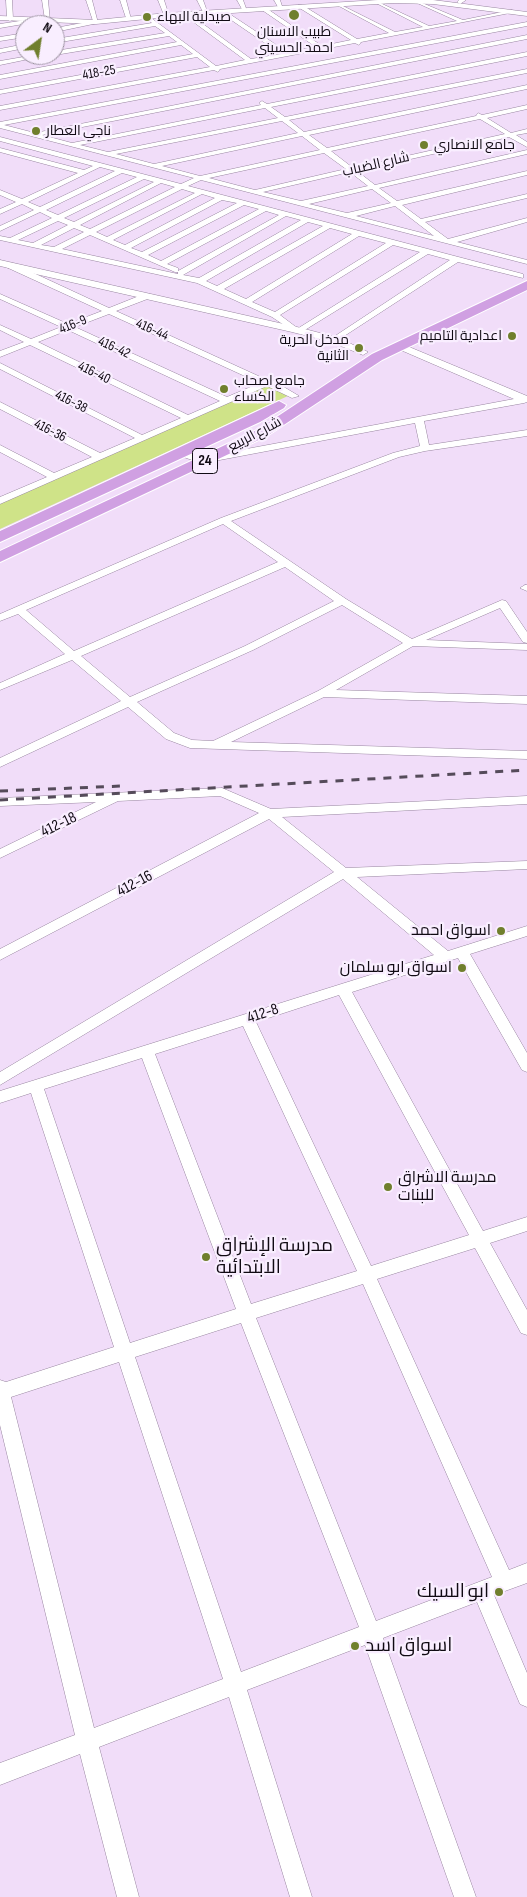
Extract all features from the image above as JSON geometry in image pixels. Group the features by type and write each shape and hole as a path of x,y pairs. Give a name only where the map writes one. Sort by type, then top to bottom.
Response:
{"main road":[{"name":"شارع الربيع","path":"0,556 262,433 360,368 398,346 526,281"},
{"name":"شارع الربيع","path":"0,537 255,419 295,396 363,352 526,281"}],"street":[{"path":"9,0 10,19"},
{"path":"45,0 47,15"},
{"path":"89,0 96,22"},
{"path":"123,0 128,18"},
{"path":"161,0 167,15"},
{"path":"200,0 206,12"},
{"path":"240,0 245,10"},
{"path":"277,0 281,8"},
{"path":"65,28 128,18 281,8 315,2 339,4 394,0 527,14"},
{"path":"378,2 429,28"},
{"path":"417,2 518,45"},
{"path":"339,4 394,34"},
{"path":"300,6 400,68"},
{"path":"264,9 322,48"},
{"path":"223,12 286,54"},
{"path":"0,108 512,12"},
{"path":"186,14 250,61"},
{"path":"147,17 447,242"},
{"path":"0,18 15,19"},
{"path":"65,21 96,22"},
{"path":"0,26 15,24"},
{"path":"65,39 157,24"},
{"path":"0,125 527,24"},
{"path":"65,51 169,34"},
{"path":"0,39 15,37"},
{"path":"14,143 33,135 527,37"},
{"path":"0,77 182,43"},
{"path":"0,50 15,48"},
{"path":"71,144 527,54"},
{"name":"418-25","path":"0,92 198,55"},
{"path":"0,63 15,60"},
{"path":"0,70 82,108"},
{"path":"108,154 527,70"},
{"path":"407,72 421,80"},
{"path":"428,85 442,93"},
{"path":"153,166 527,87"},
{"path":"449,98 464,107"},
{"path":"54,250 199,178 527,107"},
{"path":"472,112 527,145"},
{"path":"0,125 527,262"},
{"name":"شارع الضباب","path":"255,192 527,130"},
{"path":"0,139 456,259 526,281"},
{"path":"0,160 29,147"},
{"path":"0,150 84,172"},
{"path":"300,204 527,152"},
{"path":"0,212 100,165"},
{"path":"0,229 121,171"},
{"path":"345,216 527,173"},
{"path":"10,240 143,177"},
{"path":"34,246 160,181"},
{"path":"108,240 202,192"},
{"path":"2,195 275,315 296,330"},
{"path":"420,221 527,196"},
{"path":"125,248 222,197"},
{"path":"142,255 243,203"},
{"path":"161,264 265,209"},
{"path":"181,273 285,214"},
{"path":"212,219 257,230"},
{"path":"0,238 200,282 307,220"},
{"path":"447,242 527,220"},
{"path":"507,225 527,231"},
{"path":"218,289 329,226"},
{"path":"190,230 235,242"},
{"path":"246,302 358,233"},
{"path":"275,315 392,242"},
{"path":"296,330 426,251"},
{"path":"335,340 456,259"},
{"path":"4,264 296,330 335,340 363,352"},
{"name":"416-44","path":"4,264 269,382 295,396"},
{"name":"416-42","path":"0,296 228,401"},
{"name":"416-9","path":"0,354 147,296"},
{"name":"416-40","path":"0,327 188,418"},
{"path":"398,346 525,400"},
{"name":"416-38","path":"0,366 142,438"},
{"path":"2,499 269,382"},
{"path":"181,453 195,458 209,459 525,400"},
{"name":"416-36","path":"0,405 100,457"},
{"path":"419,419 424,448"},
{"path":"0,618 224,520 396,455 424,448 527,433"},
{"path":"0,448 54,477"},
{"path":"224,520 411,644 527,647"},
{"path":"0,687 287,562"},
{"path":"0,764 130,701 249,648 342,600"},
{"path":"217,744 322,693 411,644 502,603 527,640"},
{"path":"19,610 75,654 170,736 190,744 527,755"},
{"path":"322,693 527,700"},
{"path":"0,802 222,792 270,813 445,956"},
{"name":"412-18","path":"0,854 119,796"},
{"path":"270,813 527,800"},
{"name":"412-16","path":"0,955 270,813"},
{"path":"0,1079 343,873 527,865"},
{"name":"412-8","path":"0,1097 527,931"},
{"path":"461,952 527,1066"},
{"path":"343,989 527,1327"},
{"path":"247,1019 368,1275 504,1582"},
{"path":"147,1051 246,1314 371,1632 465,1897"},
{"path":"36,1086 235,1684 301,1897"},
{"path":"128,1897 0,1391 125,1353 527,1224"},
{"path":"0,1774 527,1573"},
{"path":"482,1590 527,1698"}],"green space":[{"path":"269,384 290,395 0,529 0,503"}],"railway":[{"path":"0,800 527,770"},
{"path":"0,791 122,786"}],"place":[{"name":"طبيب الاسنان احمد الحسيني","path":"294,15"},
{"name":"صيدلية البهاء","path":"147,17"},
{"name":"ناجي العطار","path":"36,131"},
{"name":"جامع الانصاري","path":"424,145"},
{"name":"اعدادية التاميم","path":"512,336"},
{"name":"مدخل الحرية الثانية","path":"359,348"},
{"name":"جامع اصحاب الکساء","path":"224,389"},
{"name":"اسواق احمد","path":"501,931"},
{"name":"اسواق ابو سلمان","path":"462,968"},
{"name":"مدرسة الاشراق للبنات","path":"388,1187"},
{"name":"مدرسة الإشراق الابتدائية","path":"206,1257"},
{"name":"ابو السيك","path":"499,1592"},
{"name":"اسواق اسد","path":"355,1646"}]}
